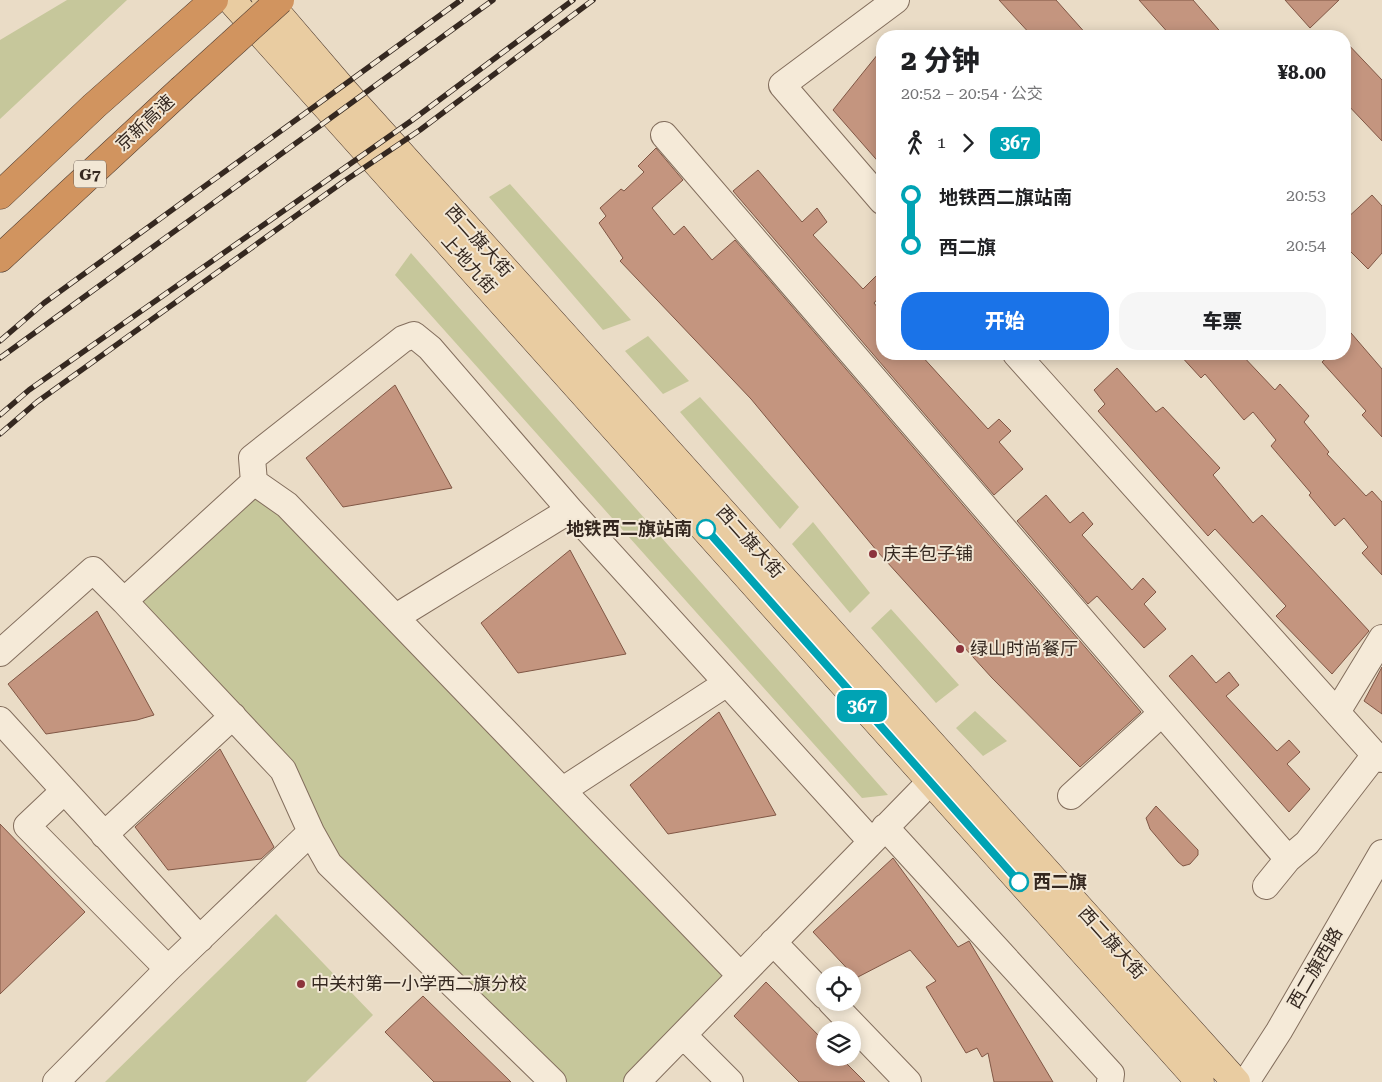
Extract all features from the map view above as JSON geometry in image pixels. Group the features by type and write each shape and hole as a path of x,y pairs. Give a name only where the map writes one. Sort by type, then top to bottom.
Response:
{"highway":[{"name":"G7","path":"0,195 150,56 214,0"},
{"name":"京新高速","path":"0,258 280,0"}],"main road":[{"name":"上地九街","path":"231,0 706,529"},
{"name":"西二旗大街","path":"266,0 344,91 1236,1082"},
{"name":"西二旗大街","path":"706,529 1200,1082"}],"street":[{"path":"876,195 782,85 896,0"},
{"path":"664,135 1288,859"},
{"path":"254,482 252,458 403,339 414,335 430,348 570,510 727,683 878,834 1111,1074 1110,1082"},
{"path":"1021,360 1378,757 1307,843 1288,859 1266,886"},
{"path":"124,600 254,482"},
{"path":"254,482 287,505 740,975"},
{"path":"396,617 570,510"},
{"path":"0,653 93,570 124,600 283,770 311,832 329,864 553,1082"},
{"path":"1337,712 1382,638"},
{"path":"563,790 727,683"},
{"path":"1071,796 1162,713"},
{"path":"104,836 233,716"},
{"path":"0,720 200,939"},
{"path":"637,1082 930,782"},
{"path":"64,791 27,826 168,969"},
{"path":"56,1082 168,969 311,832"},
{"name":"西二旗西路","path":"1246,1082 1378,872"},
{"path":"773,942 816,987"},
{"path":"840,1011 908,1082"},
{"path":"683,1035 730,1082"}],"green space":[{"path":"67,0 127,0 0,119 0,40"},
{"path":"510,184 631,320 603,330 489,197"},
{"path":"411,253 888,795 862,798 395,275"},
{"path":"648,336 689,381 663,394 625,351"},
{"path":"700,397 799,507 780,529 680,412"},
{"path":"254,482 740,975 637,1082 553,1082 329,864 302,808 124,601"},
{"path":"813,522 870,593 850,613 792,544"},
{"path":"891,609 959,685 936,703 871,628"},
{"path":"975,711 1007,741 983,756 956,728"},
{"path":"276,914 373,1015 306,1082 105,1082"}],"building":[{"path":"999,0 1056,0 1083,30 1026,30"},
{"path":"1139,0 1193,0 1219,30 1166,30"},
{"path":"1285,0 1339,0 1310,28"},
{"path":"1351,47 1382,80 1382,141 1351,108"},
{"path":"876,56 876,159 833,110"},
{"path":"656,148 683,180 652,208 674,235 684,226 712,260 735,240 1141,712 1080,767 992,678 877,551 751,399 620,261 623,258 599,223 606,216 600,208 621,189 624,191 644,172 638,166"},
{"path":"758,170 802,222 817,208 827,222 813,235 863,289 876,276 876,301 874,303 876,306 876,358 733,191"},
{"path":"1372,195 1382,206 1382,253 1368,269 1351,252 1351,214"},
{"path":"1351,333 1382,369 1382,437 1362,415 1366,411 1322,362 1324,360 1351,360"},
{"path":"878,360 925,360 988,429 999,419 1011,431 999,442 1023,469 994,495"},
{"path":"1184,360 1247,360 1275,390 1280,384 1309,416 1304,422 1329,452 1327,454 1366,496 1372,491 1382,502 1382,575 1362,553 1368,547 1344,518 1335,526 1309,495 1311,493 1271,446 1276,440 1253,412 1244,420 1205,374 1201,378"},
{"path":"1117,368 1156,412 1163,407 1220,468 1213,475 1253,523 1262,515 1369,631 1332,674 1276,616 1286,606 1215,529 1208,536 1098,411 1105,404 1094,390"},
{"path":"395,385 452,488 343,507 306,458"},
{"path":"1046,495 1070,523 1083,512 1093,524 1082,535 1132,590 1143,578 1156,592 1144,604 1166,629 1144,648 1097,596 1088,604 1017,521"},
{"path":"570,550 626,654 518,673 481,623"},
{"path":"97,611 154,715 137,720 46,734 8,684"},
{"path":"1192,655 1216,683 1229,672 1239,685 1226,696 1277,751 1289,740 1300,752 1287,764 1310,789 1289,812 1169,676"},
{"path":"1382,667 1382,714 1364,701"},
{"path":"719,712 776,815 668,834 630,785"},
{"path":"220,749 274,847 261,859 168,870 135,827"},
{"path":"1156,806 1198,850 1198,855 1190,864 1183,866 1178,862 1150,829 1146,818"},
{"path":"0,824 85,912 0,994"},
{"path":"893,858 958,947 969,941 1053,1082 994,1082 988,1053 982,1057 977,1048 966,1053 926,987 936,981 910,950 861,975 861,966 845,966 813,932"},
{"path":"766,982 816,1033 816,1066 849,1066 865,1082 799,1082 734,1016"},
{"path":"423,996 511,1082 434,1082 385,1032"}],"railway":[{"path":"0,341 44,303 461,0"},
{"path":"0,358 493,0"},
{"path":"0,415 29,390 411,121 573,0"},
{"path":"0,434 37,402 343,182 420,130 593,0"}],"bus line":[{"name":"367","path":"706,529 1019,882"}],"place":[{"name":"地铁西二旗站南","path":"706,529"},
{"name":"庆丰包子铺","path":"873,554"},
{"name":"绿山时尚餐厅","path":"960,649"},
{"name":"西二旗","path":"1019,882"},
{"name":"中关村第一小学西二旗分校","path":"301,984"}]}
